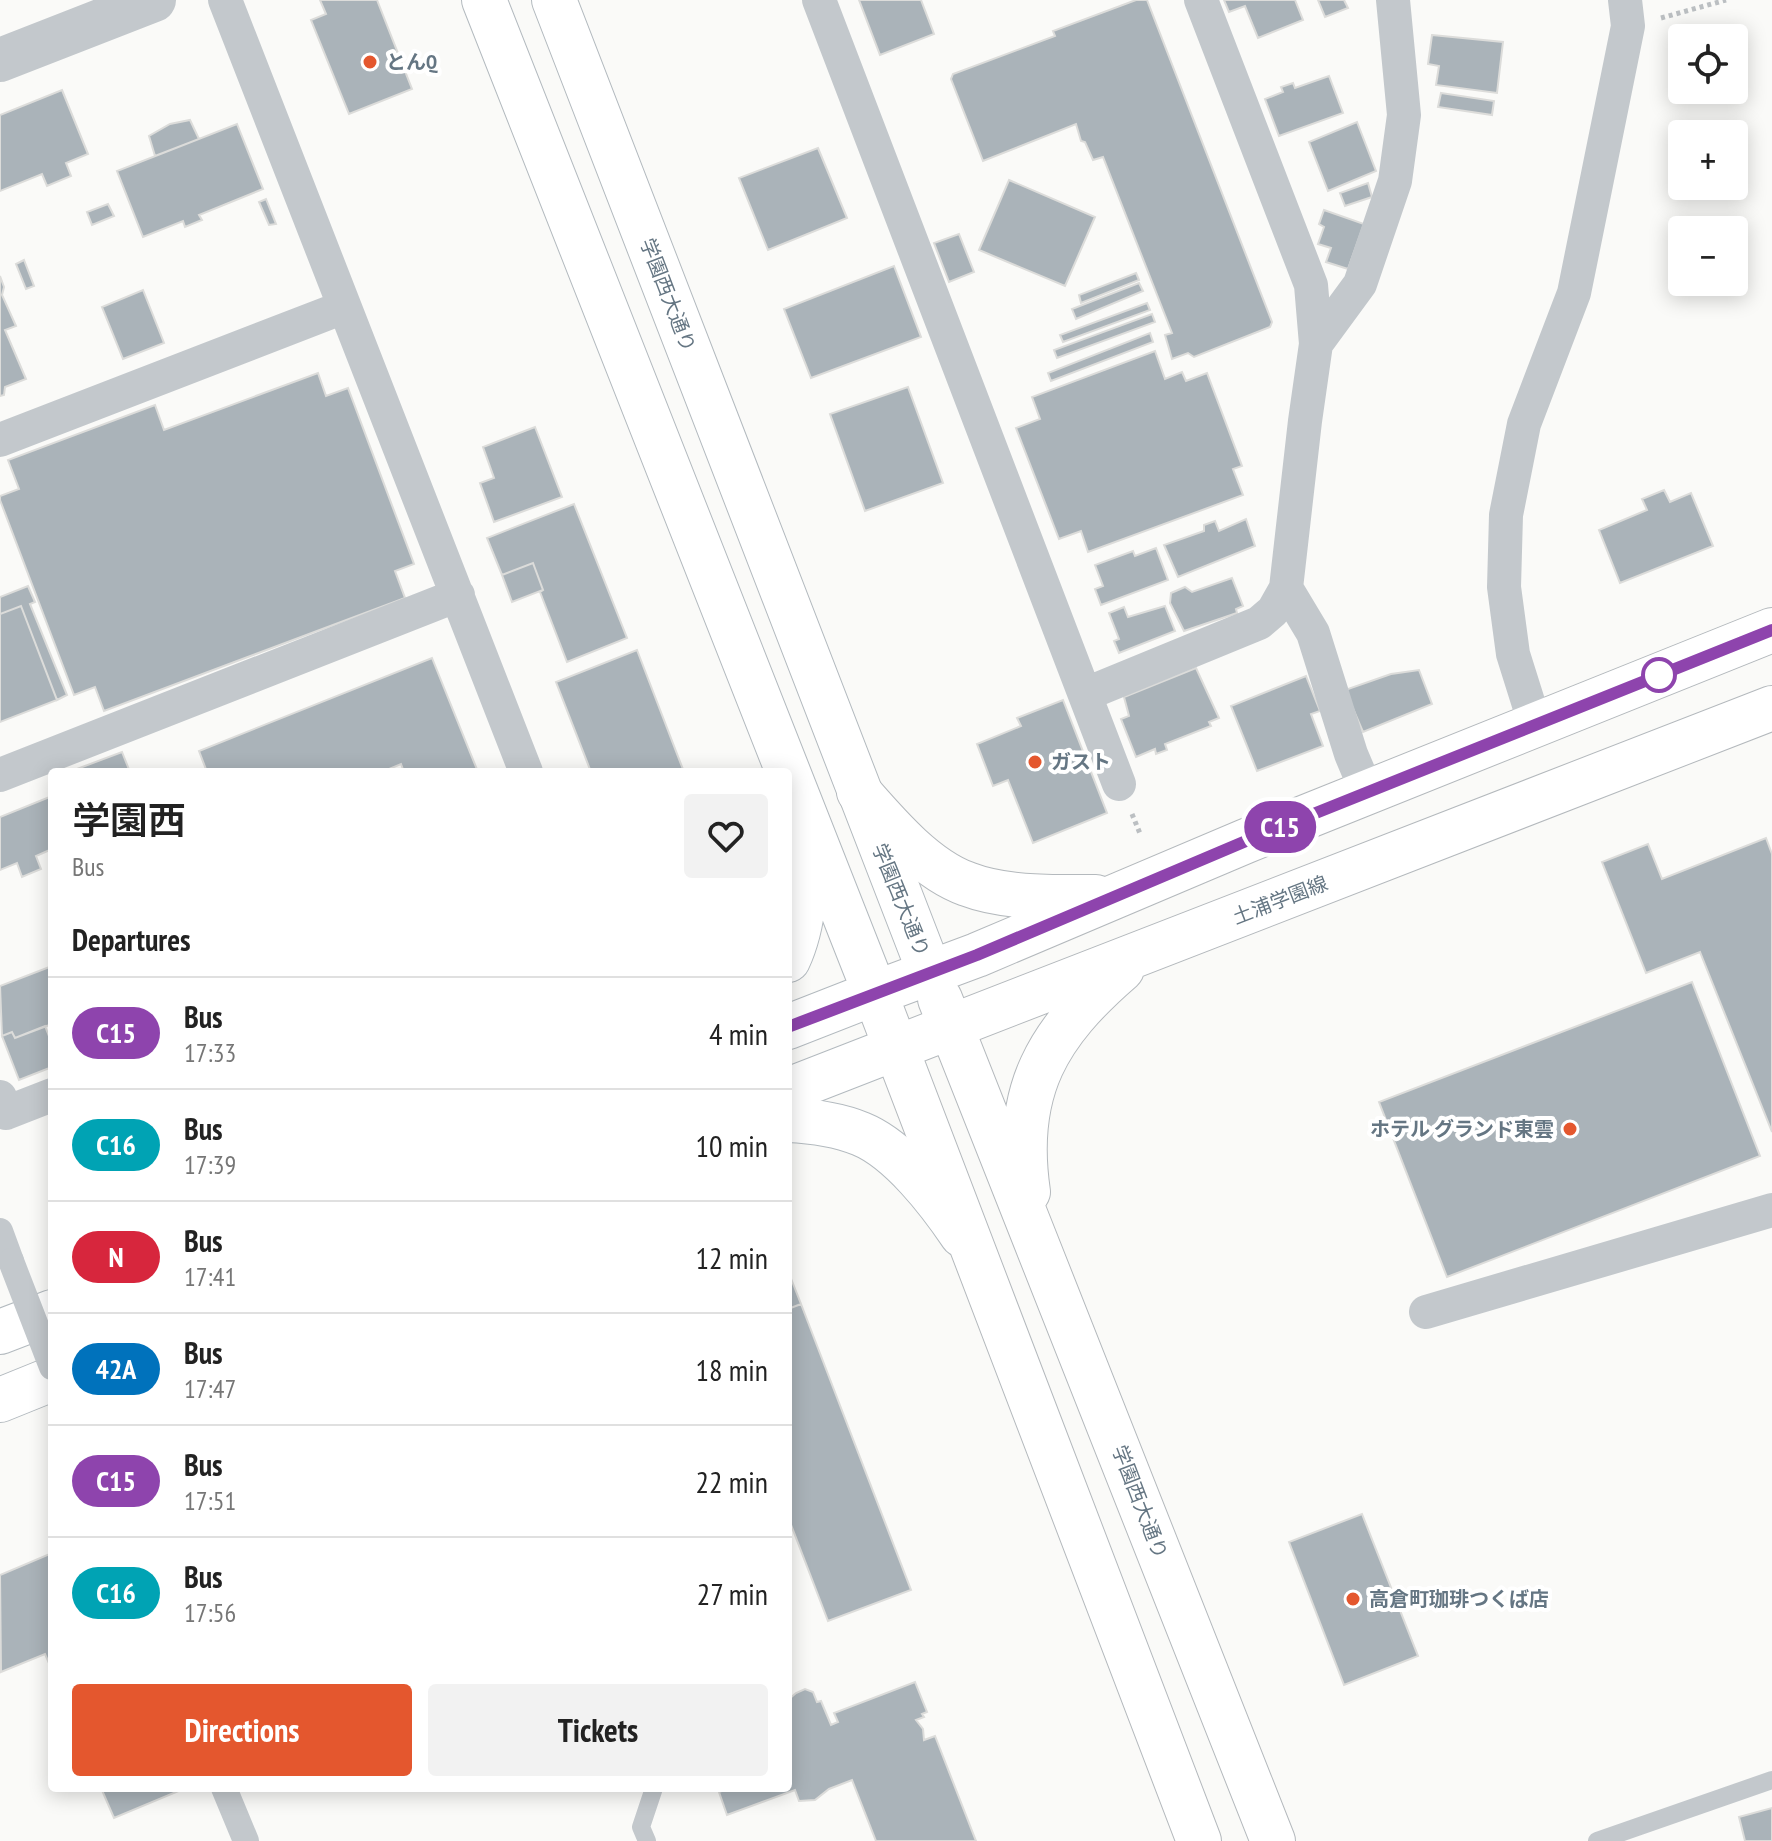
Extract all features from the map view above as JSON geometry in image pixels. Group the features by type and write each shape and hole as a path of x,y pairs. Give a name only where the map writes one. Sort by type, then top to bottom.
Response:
{"main road":[{"path":"484,0 786,768"},
{"name":"学園西大通り","path":"554,0 859,792 1273,1841"},
{"path":"792,1025 930,973 1367,792 1772,630"},
{"name":"土浦学園線","path":"792,1088 1772,708"},
{"path":"792,782 979,1260 1199,1841"},
{"path":"859,792 894,833 924,858 965,884 1006,893 1111,897"},
{"path":"792,945 806,879 806,817"},
{"path":"1035,1239 1026,1178 1026,1139 1033,1090 1043,1060 1067,1023 1098,990 1139,955"},
{"path":"792,1121 834,1126 872,1140 928,1189 979,1260"},
{"path":"0,1332 48,1314"},
{"path":"0,1400 48,1381"}],"street":[{"path":"0,60 154,0"},
{"path":"225,0 524,768"},
{"path":"819,0 1119,784"},
{"path":"1086,694 1259,623 1273,611 1286,588 1316,344 1311,285 1201,0"},
{"path":"1316,344 1360,284 1395,181 1404,115 1393,0"},
{"path":"1535,724 1513,654 1506,600 1506,515 1524,424 1574,293 1627,13"},
{"path":"0,440 344,307"},
{"path":"1286,588 1313,633 1351,754 1367,792"},
{"path":"0,775 458,595"},
{"path":"0,1097 6,1113 48,1097"},
{"path":"1426,1312 1772,1210"},
{"path":"0,1231 48,1357"},
{"path":"226,1792 246,1841"}],"lane":[{"path":"1597,1841 1772,1780"},
{"path":"647,1841 641,1827 653,1792"}],"path":[{"path":"1627,13 1726,0"}],"building":[{"path":"320,0 377,0 412,89 349,114 311,20 326,14"},
{"path":"859,0 921,0 934,34 880,55"},
{"path":"1136,0 1147,0 1272,322 1270,327 1194,357 1188,353 1172,359 1165,335 1172,333 1103,157 1093,160 1085,142 1081,141 1076,124 983,161 951,79 953,74 1055,36 1053,31"},
{"path":"1224,0 1295,0 1303,20 1258,38 1245,6 1229,12"},
{"path":"1318,0 1344,0 1348,8 1325,17"},
{"path":"1432,35 1503,42 1497,93 1436,85 1439,66 1428,64"},
{"path":"1329,76 1343,113 1279,136 1265,99 1283,92 1281,87 1293,83 1295,88"},
{"path":"62,90 88,154 66,163 71,176 47,186 42,174 0,191 0,115"},
{"path":"1441,93 1494,101 1492,115 1438,107"},
{"path":"190,120 199,139 155,156 149,136 170,124"},
{"path":"1357,122 1376,171 1328,191 1309,142"},
{"path":"237,124 263,189 199,215 202,220 185,227 183,221 143,237 117,171"},
{"path":"818,148 847,218 768,250 739,178"},
{"path":"1009,180 1095,217 1065,286 979,250"},
{"path":"1368,183 1372,197 1345,206 1340,193"},
{"path":"266,199 276,224 269,225 259,202"},
{"path":"108,204 114,216 92,225 87,212"},
{"path":"1324,210 1364,224 1348,269 1326,262 1331,248 1318,244 1324,227 1319,224"},
{"path":"959,234 974,272 949,282 934,243"},
{"path":"24,260 34,286 26,289 16,264"},
{"path":"894,266 921,337 811,378 784,309"},
{"path":"1136,273 1139,280 1081,303 1079,295"},
{"path":"0,276 4,287 2,295 16,326 5,330 26,379 5,387 4,395 0,396"},
{"path":"1139,283 1143,291 1076,319 1072,309"},
{"path":"143,290 164,343 123,359 102,307"},
{"path":"1147,303 1150,310 1063,342 1060,335"},
{"path":"1152,314 1155,322 1057,358 1054,350"},
{"path":"1150,333 1153,342 1051,381 1048,373"},
{"path":"1155,351 1165,379 1182,372 1186,381 1207,373 1242,466 1233,469 1243,495 1088,552 1081,531 1059,539 1016,428 1040,419 1032,397"},
{"path":"318,373 326,396 348,388 414,564 395,571 405,598 104,711 95,687 74,695 0,500 0,496 19,489 8,460 155,405 164,430"},
{"path":"908,387 943,483 865,511 830,414"},
{"path":"535,427 562,497 494,522 480,483 494,478 483,447"},
{"path":"1664,490 1670,502 1691,493 1713,546 1620,583 1599,530 1647,510 1642,499"},
{"path":"574,504 627,638 567,662 540,592 543,590 533,563 502,575 487,538"},
{"path":"1246,519 1255,546 1178,577 1164,545 1204,531 1204,525 1215,521 1219,531"},
{"path":"1156,548 1168,580 1101,605 1095,589 1103,586 1095,565 1133,551 1135,556"},
{"path":"533,563 543,590 512,602 502,575"},
{"path":"1232,578 1243,606 1236,609 1237,613 1184,631 1170,603 1171,593 1185,587 1192,592"},
{"path":"28,586 35,602 30,604 67,695 57,700 21,606 0,614 0,597"},
{"path":"21,606 57,700 0,722 0,614"},
{"path":"1165,606 1175,631 1119,653 1114,641 1119,639 1109,613 1124,607 1128,617"},
{"path":"637,650 682,768 589,768 556,682"},
{"path":"432,658 476,768 402,768 401,764 392,768 205,768 199,751"},
{"path":"1196,668 1219,718 1209,722 1211,726 1165,744 1167,750 1156,754 1155,749 1136,757 1121,719 1129,716 1124,697"},
{"path":"1419,670 1432,704 1363,732 1345,690 1391,674"},
{"path":"1306,676 1320,711 1311,714 1323,746 1257,771 1231,706"},
{"name":"ガスト","path":"1063,700 1107,813 1033,843 1008,780 993,786 977,744 1021,726 1017,718"},
{"path":"122,752 128,768 80,768"},
{"path":"48,798 48,851 36,856 41,869 22,877 17,863 0,870 0,817"},
{"path":"1766,838 1772,854 1772,1132 1700,952 1646,973 1602,862 1648,844 1662,879"},
{"path":"48,968 48,1026 15,1038 12,1032 2,1036 0,986"},
{"name":"ホテル グランド東雲","path":"1692,982 1760,1156 1447,1277 1379,1102"},
{"path":"45,1026 48,1034 48,1069 19,1080 2,1036 12,1032 15,1038"},
{"path":"792,1281 801,1304 792,1307"},
{"path":"801,1304 911,1590 828,1621 792,1527 792,1307"},
{"name":"高倉町珈琲つくば店","path":"1362,1514 1418,1656 1344,1685 1289,1542"},
{"path":"48,1555 48,1661 45,1654 1,1672 0,1575"},
{"path":"915,1682 927,1712 916,1720 923,1729 924,1740 935,1736 976,1841 876,1841 852,1780 829,1789 815,1800 799,1801 795,1790 792,1791 792,1696 805,1689 813,1692 817,1702 821,1701 831,1725 838,1722 834,1713"},
{"path":"103,1792 176,1792 114,1818"},
{"path":"719,1792 790,1792 727,1815"},
{"path":"1772,1808 1772,1841 1745,1841 1739,1817"}],"bus line":[{"name":"C15","path":"792,1025 977,955 1246,841 1772,630"}],"place":[{"name":"とんQ","path":"370,62"},
{"name":"ガスト","path":"1035,762"},
{"name":"ホテル グランド東雲","path":"1570,1129"},
{"name":"高倉町珈琲つくば店","path":"1353,1599"}]}
